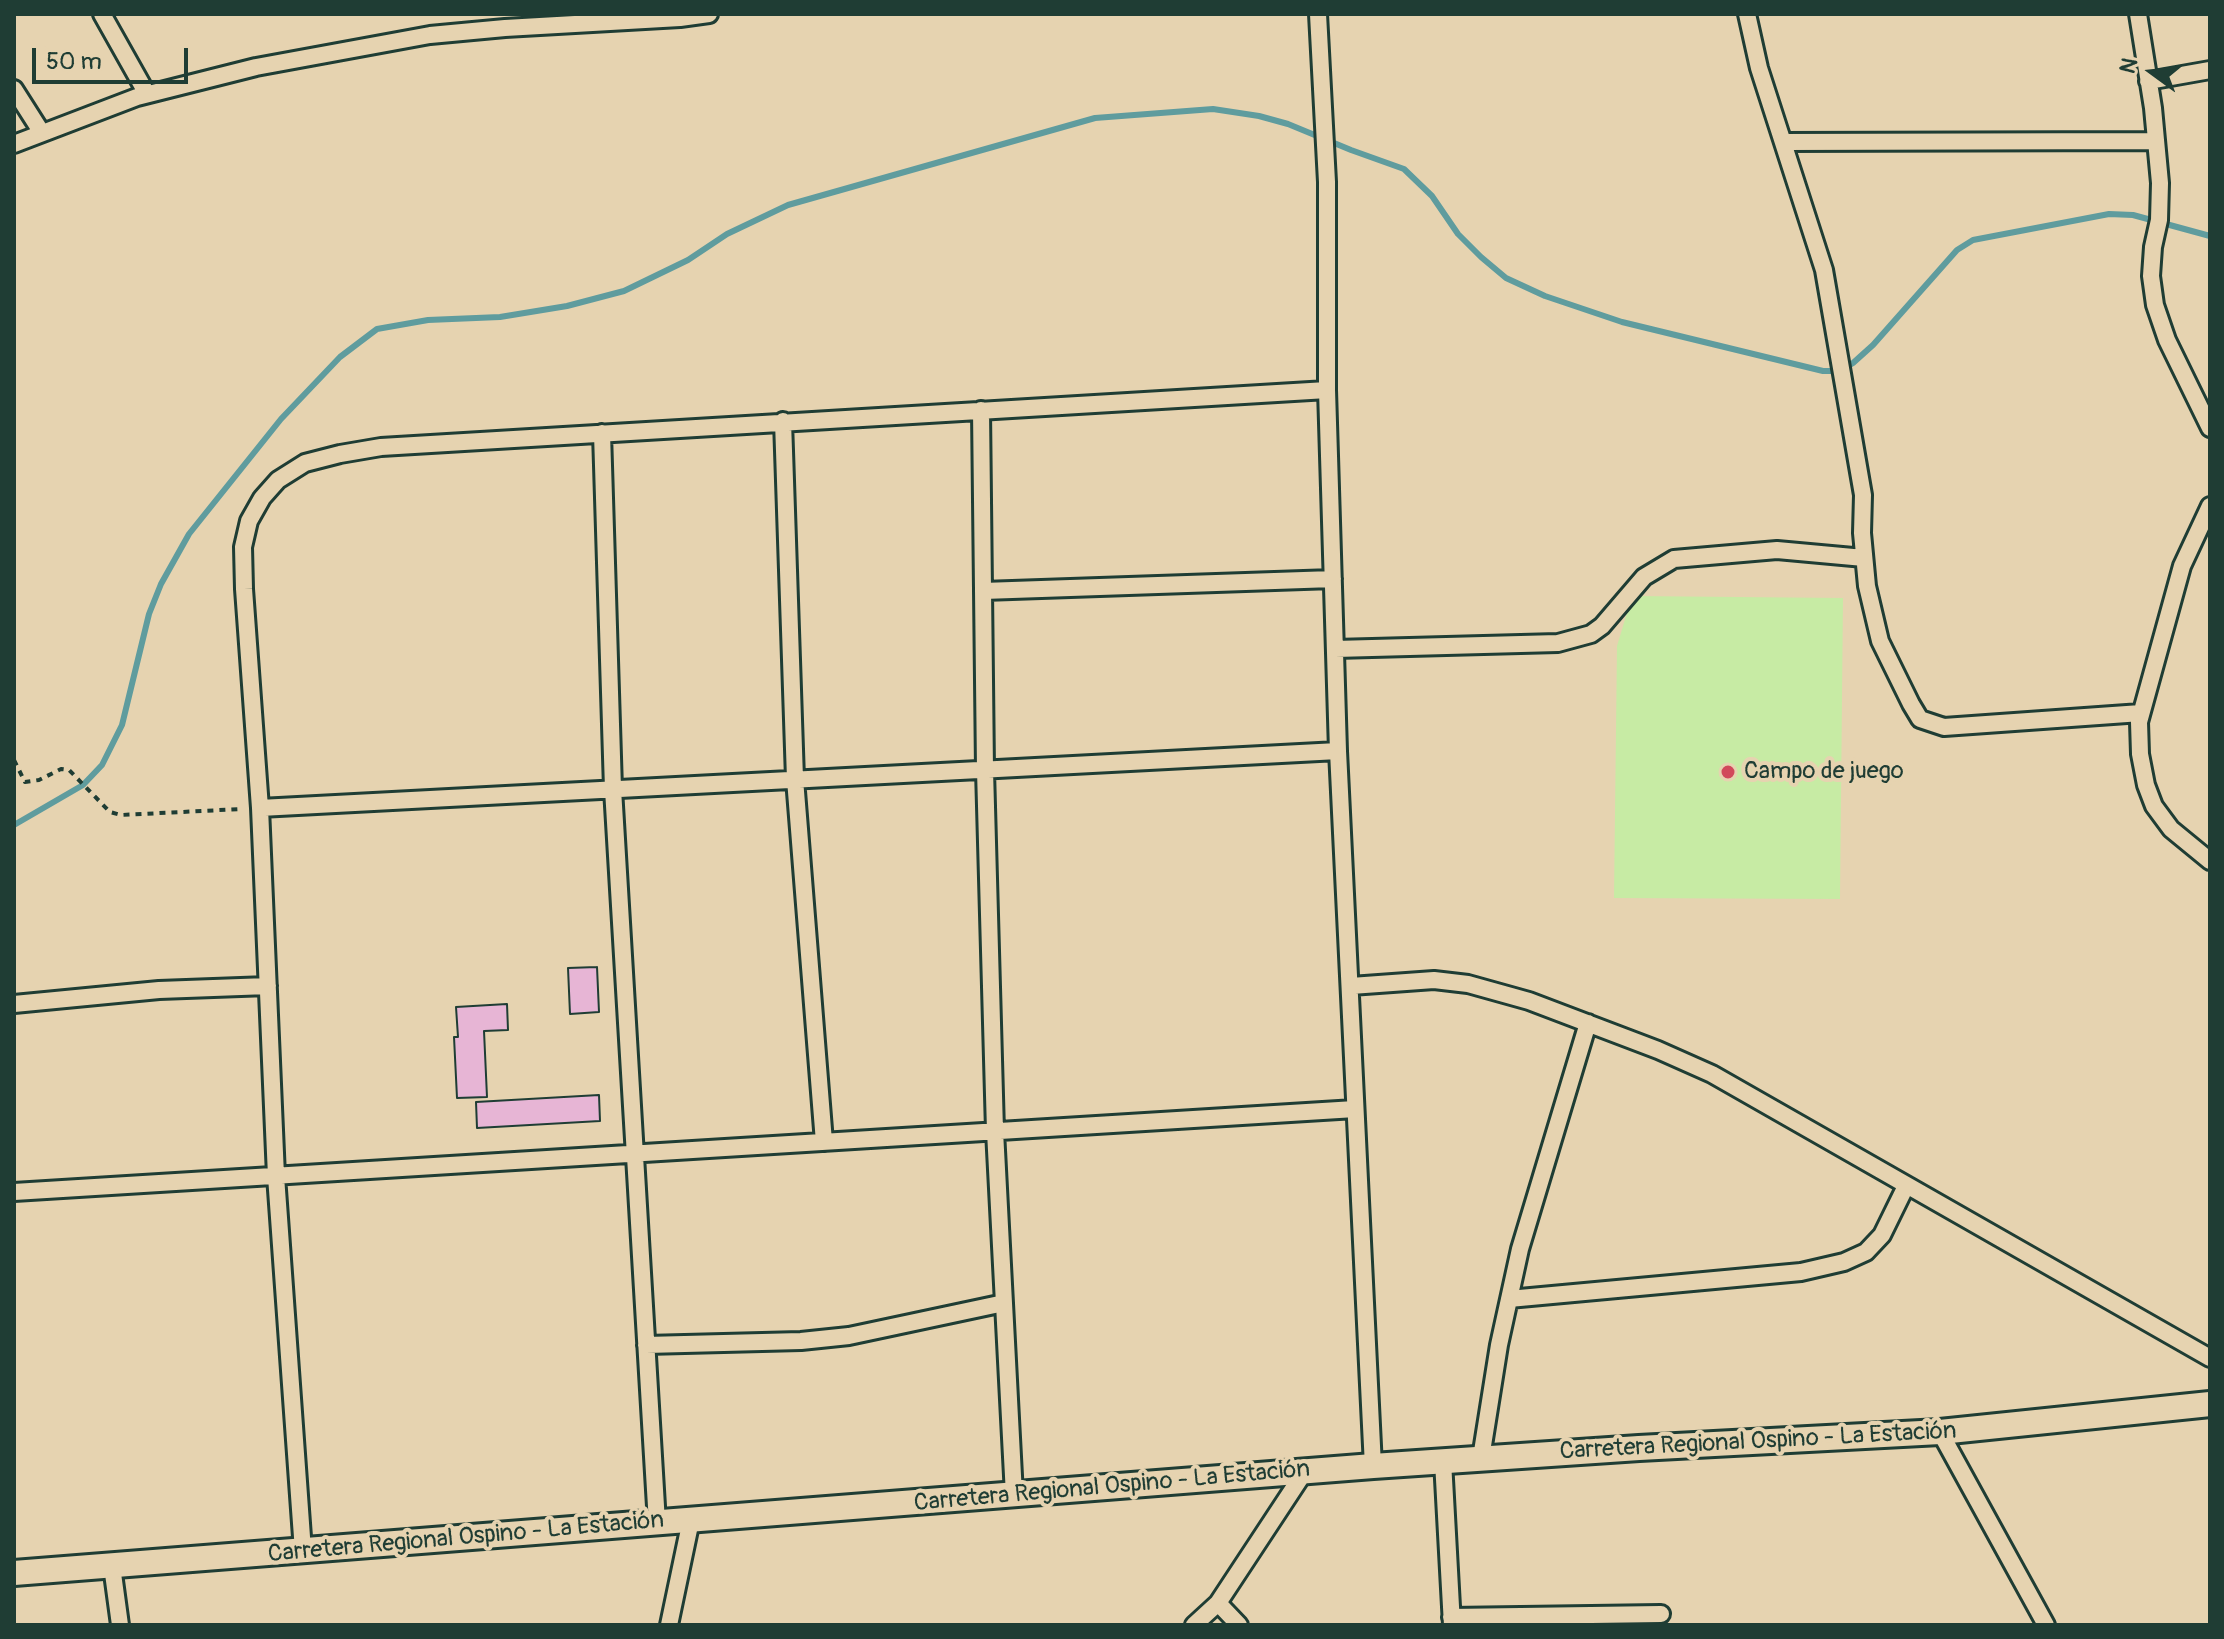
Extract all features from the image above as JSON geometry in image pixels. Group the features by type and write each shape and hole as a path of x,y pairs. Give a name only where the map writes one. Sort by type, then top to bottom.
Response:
{"main road":[{"name":"Carretera Regional Ospino - La Estación","path":"14,1573 1481,1458 1940,1432 2210,1404"}],"street":[{"path":"102,14 147,94"},
{"path":"14,144 147,94 256,67 430,35 709,14"},
{"path":"1318,14 1327,182 1327,390 1338,751 1373,1466"},
{"path":"1747,14 1759,68 1824,270 1863,495 1867,586 1880,641 1920,719 1944,727 1962,727 2141,713"},
{"path":"2138,14 2160,183 2159,220 2151,276 2155,305 2167,340 2210,428"},
{"path":"2148,81 2210,70"},
{"path":"14,89 42,133"},
{"path":"1783,142 2156,141"},
{"path":"303,1551 276,1176 260,808 243,547 249,521 262,498 278,480 305,463 381,447 1327,390"},
{"path":"981,410 985,770 995,1131 1014,1495"},
{"path":"783,421 795,779 824,1142"},
{"path":"602,433 613,789 657,1523"},
{"path":"2210,506 2182,566 2139,722 2140,754 2154,806 2171,829 2210,861"},
{"path":"1335,649 1558,643 1591,634 1602,626 1644,577 1674,559 1777,550 1864,558"},
{"path":"983,591 1333,579"},
{"path":"260,808 1338,751"},
{"path":"1351,986 1434,980 1468,984 1529,1001 1712,1074 2210,1358"},
{"path":"14,1004 159,990 268,986"},
{"path":"1481,1458 1509,1299 1524,1234 1588,1023"},
{"path":"14,1192 1355,1109"},
{"path":"1509,1299 1801,1272 1844,1262 1866,1252 1882,1235 1906,1186"},
{"path":"646,1345 801,1341 849,1336 1004,1303"},
{"path":"1940,1432 2046,1625"},
{"path":"1443,1461 1451,1621 1661,1614"},
{"path":"1194,1625 1218,1603 1305,1471"},
{"path":"669,1625 691,1520"},
{"path":"112,1566 120,1625"},
{"path":"1218,1603 1239,1625"}],"path":[{"path":"14,760 25,782 39,780 61,769 69,770 110,812 121,815 260,808"}],"green space":[{"name":"Campo de juego","path":"1632,596 1843,598 1840,899 1614,898 1617,646"}],"building":[{"path":"597,967 599,1012 570,1014 568,968"},
{"path":"507,1004 508,1030 484,1031 487,1097 457,1098 456,1007"},
{"path":"599,1095 600,1121 477,1128 476,1102"}],"waterway":[{"path":"14,825 83,785 102,765 122,725 149,614 161,584 189,534 281,419 340,357 377,329 428,320 500,317 567,306 624,291 688,260 727,234 788,205 1095,118 1213,109 1288,124 1404,169 1432,196 1458,234 1506,278 1545,296 1622,322 1823,371 1840,371 1853,363 1873,345 1957,250 1973,240 2109,214 2133,215 2210,236"}],"place":[{"name":"Campo de juego","path":"1728,772"}]}
